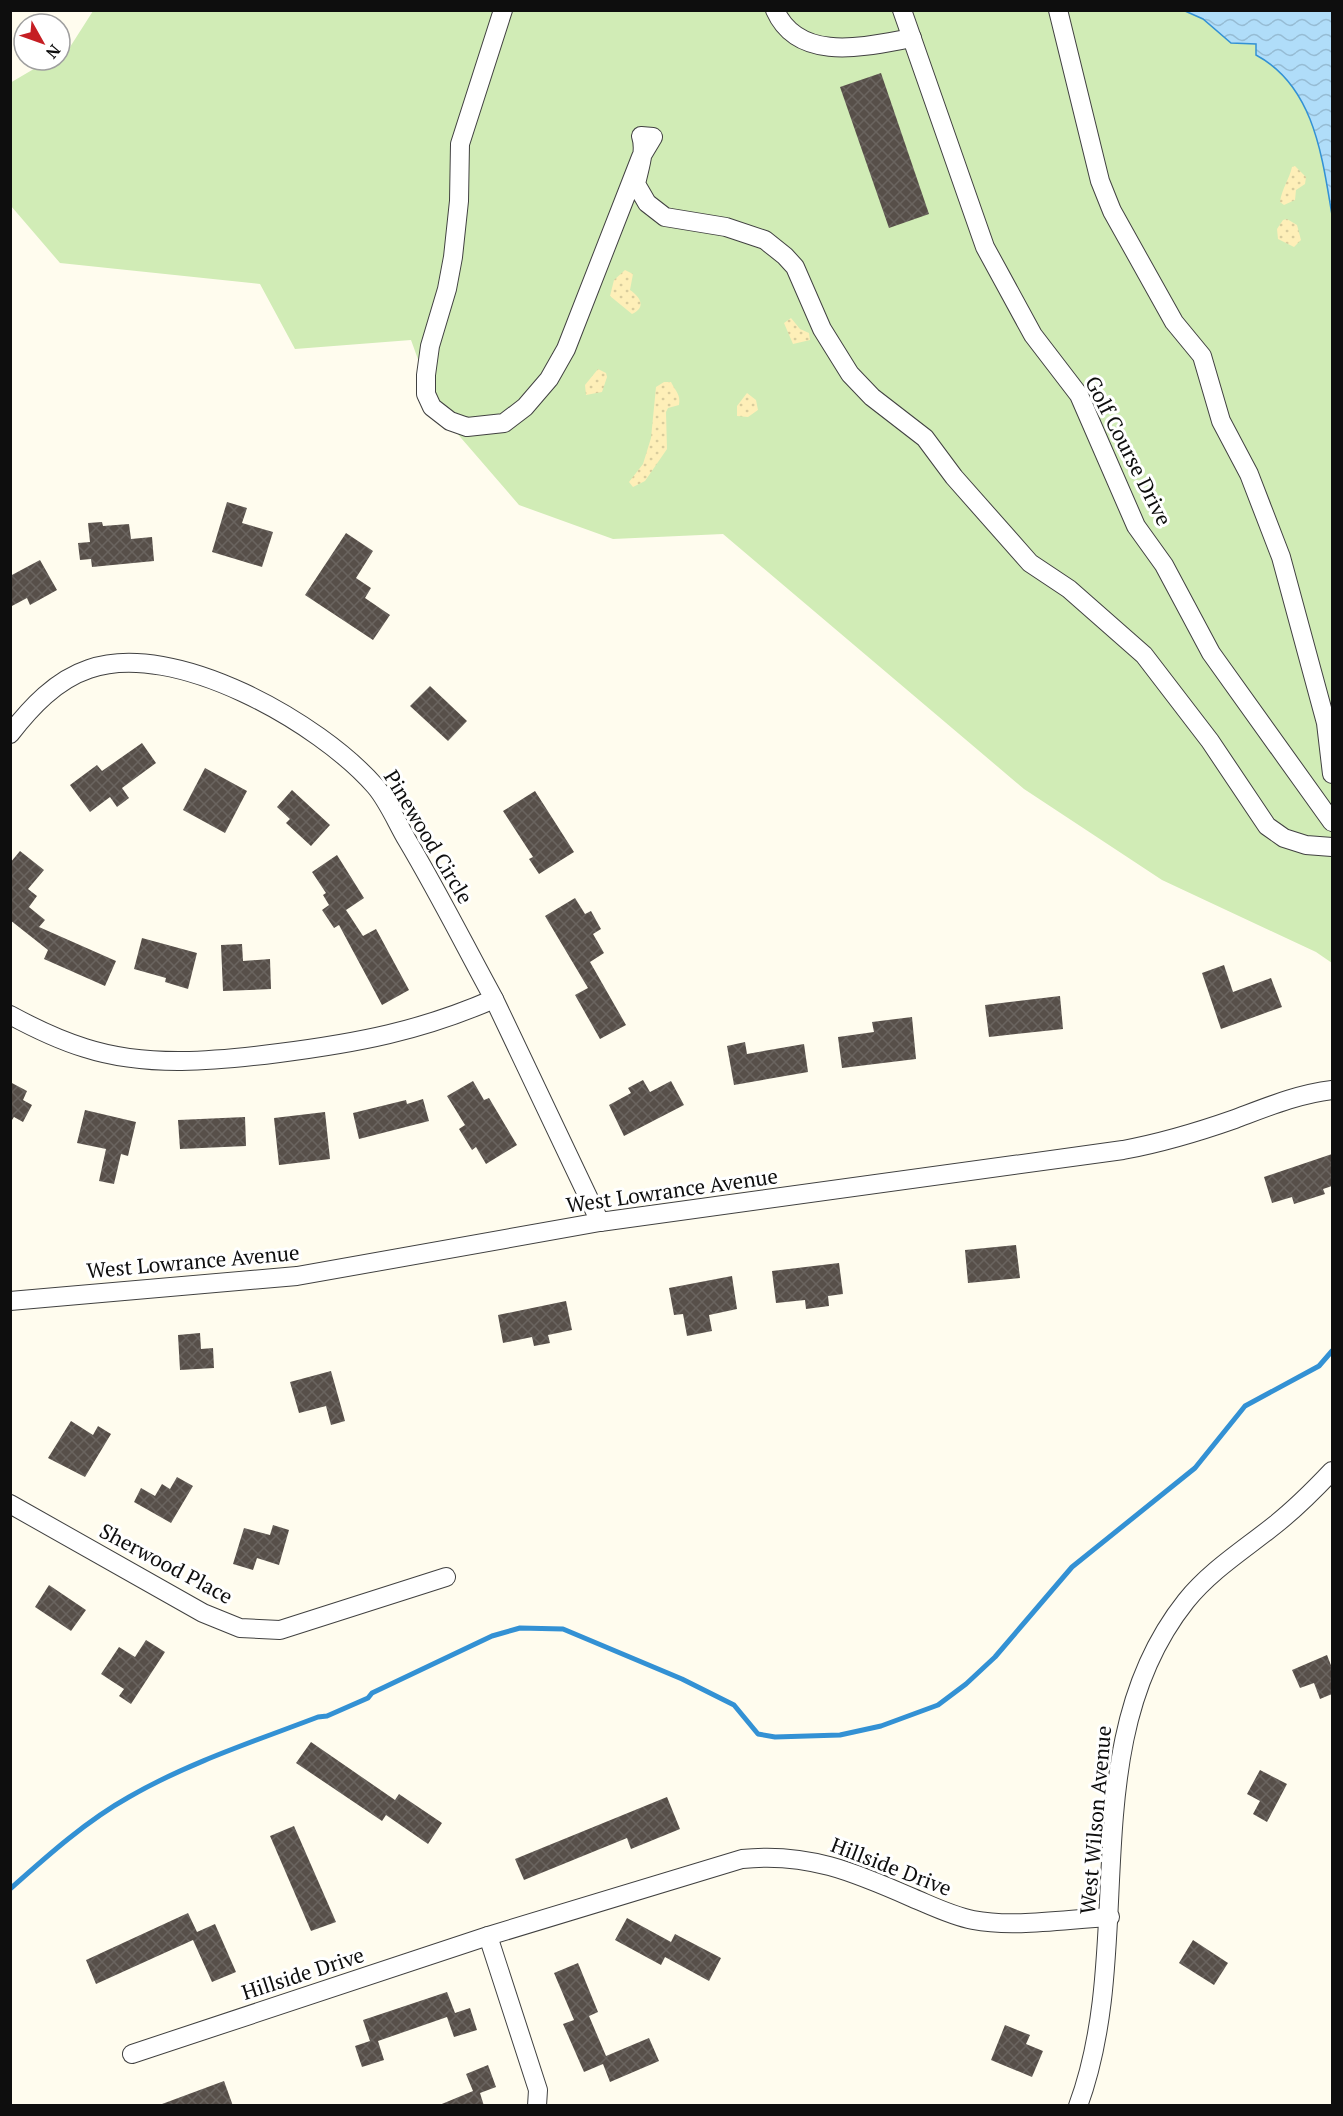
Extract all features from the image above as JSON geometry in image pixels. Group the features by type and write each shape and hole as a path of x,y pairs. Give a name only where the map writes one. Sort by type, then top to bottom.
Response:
{"street":[{"path":"503,10 460,144 459,201 453,257 447,289 430,346 426,375 426,394 432,407 450,421 467,427 504,423 525,407 549,379 566,349 641,157 636,184 647,203 665,217 726,227 765,240 785,256 795,267 822,330 850,374 872,397 925,438 954,477 1030,563 1069,589 1144,655 1210,741 1267,826 1284,838 1306,845 1332,847"},
{"path":"775,10 780,21 805,41 835,49 912,38"},
{"name":"Golf Course Drive","path":"903,10 986,247 1001,278 1033,335 1078,395 1131,516 1164,565 1210,653 1332,822"},
{"path":"1058,10 1100,181 1112,211 1174,322 1202,356 1221,421 1249,474 1281,558 1326,723 1332,774"},
{"name":"Pinewood Circle","path":"10,734 51,689 90,669 132,661 192,674 260,699 322,737 376,786 428,876 494,999 600,1222"},
{"path":"10,1015 40,1032 87,1049 152,1060 218,1061 358,1043 431,1024 494,999"},
{"name":"West Lowrance Avenue","path":"10,1301 297,1276 600,1222 1123,1150 1171,1141 1274,1104 1311,1093 1332,1090"},
{"name":"West Wilson Avenue","path":"1078,2106 1088,2080 1098,2029 1110,1917 1119,1770 1127,1722 1142,1679 1163,1636 1186,1601 1213,1572 1298,1505 1332,1472"},
{"name":"Sherwood Place","path":"10,1504 203,1613 240,1628 280,1630 446,1577"},
{"name":"Hillside Drive","path":"132,2054 488,1936 742,1859 767,1856 827,1864 973,1920 1002,1922 1110,1917"},
{"path":"488,1936 538,2090 537,2106"}],"green space":[{"path":"93,11 1332,11 1332,963 1316,952 1162,880 1024,789 723,534 613,539 519,505 436,409 411,340 295,349 260,284 60,263 11,206 10,83 29,72 72,72 72,44"}],"sand":[{"path":"1295,166 1306,177 1305,184 1296,190 1295,200 1284,205 1280,202 1281,197 1292,167"},
{"path":"1287,219 1297,225 1301,240 1294,247 1278,239 1277,229 1283,220"},
{"path":"625,270 633,274 630,290 637,296 641,305 632,314 610,296 614,280"},
{"path":"791,318 800,329 809,333 810,340 793,344 784,323"},
{"path":"598,369 606,373 607,377 602,392 586,395 585,385"},
{"path":"664,382 671,382 679,401 679,405 668,408 666,412 667,449 645,481 633,487 629,482 643,464 651,438 656,387"},
{"path":"747,393 756,400 758,410 748,417 737,416 737,406"}],"water":[{"path":"1185,11 1332,11 1332,215 1324,169 1312,124 1291,85 1276,68 1256,55 1256,44 1231,43 1203,19"}],"building":[{"path":"881,73 929,214 889,228 840,87"},
{"path":"227,502 247,508 242,523 273,532 262,567 212,552"},
{"path":"102,522 103,526 129,524 131,539 152,537 154,561 92,567 91,559 80,560 78,543 90,542 88,523"},
{"path":"346,533 373,551 356,578 371,588 365,598 390,615 373,640 305,595"},
{"path":"40,560 57,590 30,605 27,598 10,607 10,576"},
{"path":"430,686 467,721 448,741 410,706"},
{"path":"142,743 156,763 122,788 129,798 117,807 110,797 90,812 70,785 97,765 102,771"},
{"path":"205,768 247,791 225,833 183,810"},
{"path":"292,790 330,825 311,846 286,823 290,819 277,807"},
{"path":"535,791 574,852 539,874 529,859 533,857 503,811"},
{"path":"20,851 44,870 28,889 37,896 29,907 45,920 39,927 116,961 105,986 44,959 48,950 10,920 10,863"},
{"path":"337,855 364,898 346,910 363,936 376,929 409,990 382,1005 339,925 334,928 322,910 329,905 323,895 326,893 312,872"},
{"path":"575,898 585,914 591,911 601,929 593,934 604,953 590,962 626,1025 600,1039 575,995 588,988 545,916"},
{"path":"142,938 197,953 188,989 165,982 166,978 134,969"},
{"path":"242,944 243,961 270,959 271,989 223,991 221,945"},
{"path":"1224,965 1233,992 1271,978 1282,1007 1221,1029 1202,973"},
{"path":"1060,996 1063,1029 989,1037 985,1005"},
{"path":"912,1017 916,1059 842,1068 838,1037 874,1032 872,1022"},
{"path":"745,1042 747,1054 804,1044 808,1072 734,1085 727,1046"},
{"path":"643,1080 650,1092 671,1081 684,1105 624,1136 609,1105 631,1093 628,1088"},
{"path":"473,1081 484,1100 489,1098 517,1145 486,1164 476,1147 472,1150 459,1129 465,1125 447,1096"},
{"path":"10,1082 27,1091 23,1100 32,1105 23,1122 14,1117 10,1123"},
{"path":"423,1099 429,1121 359,1139 353,1113 406,1100 407,1104"},
{"path":"85,1110 136,1122 128,1156 121,1154 114,1184 99,1181 106,1149 77,1143"},
{"path":"325,1112 330,1159 279,1165 274,1118"},
{"path":"245,1117 246,1146 180,1149 178,1120"},
{"path":"1332,1154 1332,1186 1323,1189 1325,1194 1294,1204 1292,1197 1272,1203 1264,1177"},
{"path":"1016,1245 1020,1278 968,1283 965,1250"},
{"path":"839,1263 843,1294 828,1296 829,1306 806,1309 805,1300 776,1303 772,1271"},
{"path":"732,1276 737,1309 709,1315 712,1331 687,1336 683,1314 674,1315 669,1288"},
{"path":"566,1301 572,1330 548,1335 550,1343 534,1346 532,1337 503,1343 498,1315"},
{"path":"200,1333 201,1349 213,1348 214,1368 180,1370 178,1335"},
{"path":"331,1371 345,1421 331,1425 326,1406 299,1413 290,1382"},
{"path":"71,1421 93,1435 98,1426 111,1434 85,1477 48,1458"},
{"path":"177,1477 193,1486 171,1523 134,1502 141,1488 155,1496 162,1484 170,1489"},
{"path":"273,1525 289,1530 279,1565 257,1558 253,1570 233,1564 244,1528 270,1535"},
{"path":"49,1585 86,1610 71,1631 35,1607"},
{"path":"146,1640 165,1652 131,1704 119,1696 124,1689 101,1674 119,1647 135,1657"},
{"path":"1327,1655 1332,1668 1332,1694 1320,1699 1314,1683 1300,1688 1292,1670"},
{"path":"311,1742 395,1800 399,1794 442,1823 428,1844 386,1815 382,1821 296,1763"},
{"path":"1260,1770 1287,1784 1267,1822 1253,1814 1260,1801 1247,1794"},
{"path":"667,1797 680,1829 631,1849 627,1838 524,1880 515,1859"},
{"path":"294,1826 336,1922 311,1931 270,1836"},
{"path":"188,1913 197,1932 215,1924 236,1972 212,1982 193,1940 96,1984 86,1960"},
{"path":"627,1918 671,1942 675,1934 721,1958 709,1981 665,1957 661,1965 615,1940"},
{"path":"1193,1940 1228,1963 1214,1985 1179,1963"},
{"path":"578,1963 598,2012 589,2016 606,2056 649,2038 659,2061 610,2082 603,2064 584,2072 563,2024 574,2020 554,1973"},
{"path":"447,1992 455,2013 470,2008 477,2030 454,2037 447,2017 378,2041 384,2060 362,2067 355,2046 370,2041 363,2020"},
{"path":"1005,2025 1030,2035 1026,2044 1043,2051 1032,2077 991,2060"},
{"path":"488,2065 496,2087 480,2093 484,2106 437,2106 473,2091 466,2074"},
{"path":"224,2081 233,2106 163,2106 162,2104"}],"waterway":[{"path":"10,1889 82,1828 113,1806 151,1785 222,1753 318,1717 327,1716 492,1636 520,1628 563,1629 682,1679 734,1705 758,1734 775,1737 840,1735 881,1726 938,1705 966,1684 995,1657 1072,1567 1195,1468 1245,1406 1319,1366 1332,1351"}]}
